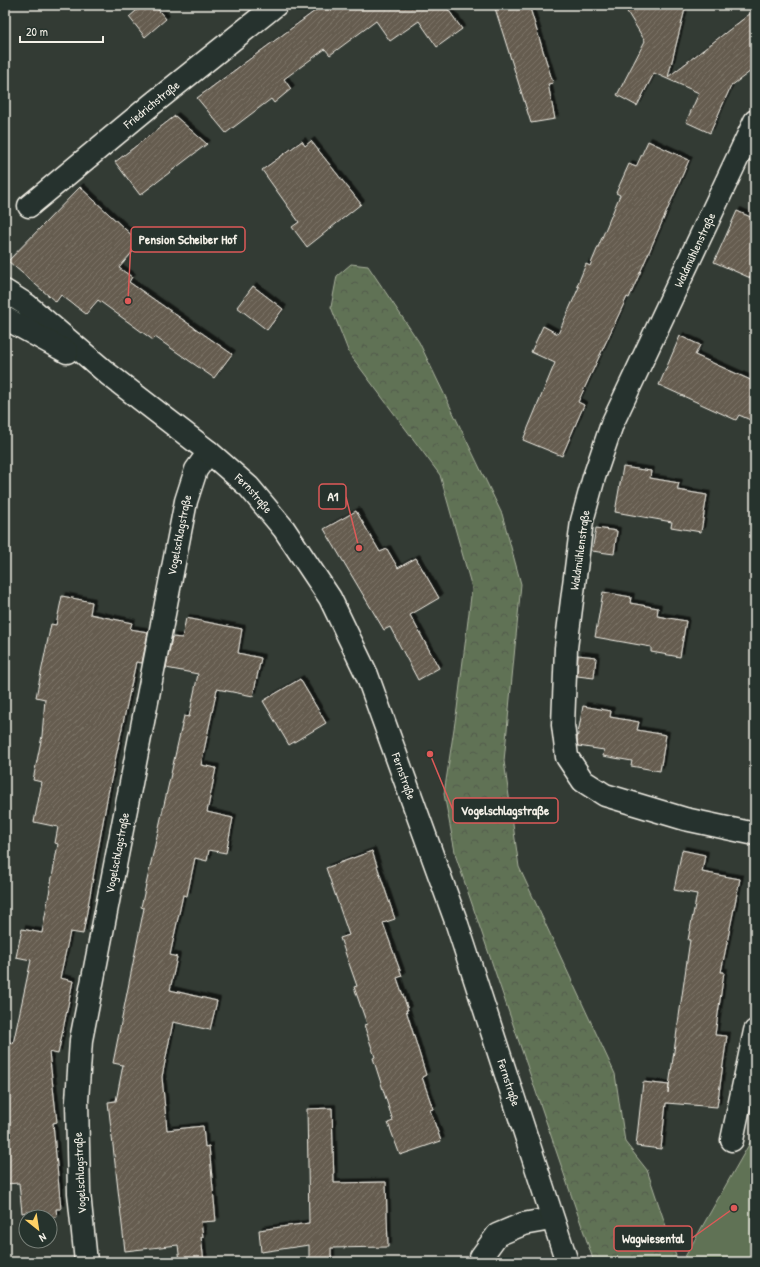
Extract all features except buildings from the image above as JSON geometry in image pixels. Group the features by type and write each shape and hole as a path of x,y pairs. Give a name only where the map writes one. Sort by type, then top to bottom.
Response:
{"street":[{"name":"Friedrichstraße","path":"29,206 150,105 276,5"},
{"name":"Waldmühlenstraße","path":"755,121 612,424 594,478 582,521 566,648 563,724 567,757 583,781 605,795 685,819 755,834"},
{"name":"Fernstraße","path":"5,291 27,305 108,374 209,452 249,487 284,528 330,598 367,674 456,921 551,1219 567,1262"},
{"name":"Fernstraße","path":"5,318 108,374"},
{"name":"Vogelschlagstraße","path":"86,1262 79,1193 77,1101 81,1040 186,501 196,470 209,452"},
{"path":"732,1140 755,1031"},
{"path":"481,1262 481,1257 497,1235 523,1224 551,1219"}],"green space":[{"path":"351,264 368,266 419,342 502,514 521,584 504,761 519,867 615,1074 625,1142 647,1170 678,1262 594,1262 456,857 444,794 457,709 472,588 440,475 349,353 331,307 337,276"},
{"path":"755,1134 755,1262 682,1262"}],"place":[{"name":"Pension Scheiber Hof","path":"128,301"},
{"name":"A1","path":"359,548"},
{"name":"Vogelschlagstraße","path":"430,754"},
{"name":"Wagwiesental","path":"734,1208"}]}
